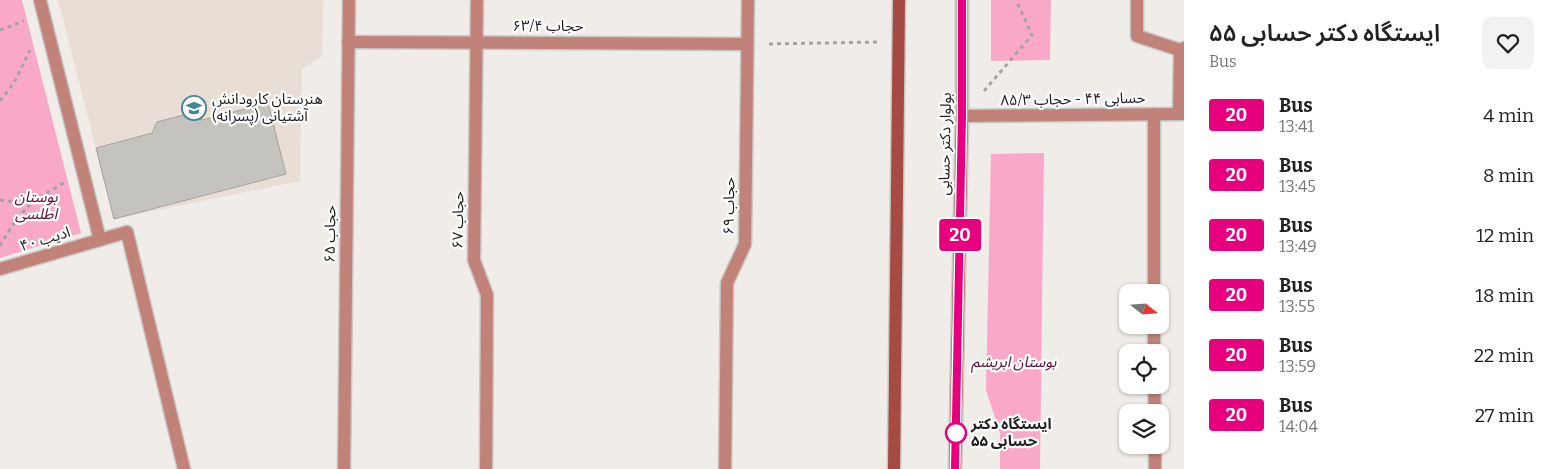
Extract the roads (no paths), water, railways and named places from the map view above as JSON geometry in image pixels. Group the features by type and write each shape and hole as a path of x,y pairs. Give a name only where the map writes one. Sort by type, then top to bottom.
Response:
{"main road":[{"path":"894,469 899,0"},
{"name":"بولوار دکتر حسابی","path":"955,469 962,116 962,0"}],"street":[{"path":"40,0 100,240"},
{"name":"حجاب ۶۵","path":"344,469 348,0"},
{"name":"حجاب ۶۷","path":"477,0 474,260 487,295 486,469"},
{"name":"حجاب ۶۹","path":"725,469 727,282 745,244 748,0"},
{"path":"1138,0 1137,36 1182,49 1181,114"},
{"name":"حجاب ۶۳/۴","path":"348,42 747,44"},
{"path":"1154,114 1154,284"},
{"name":"حسابی ۴۴ - حجاب ۸۵/۳","path":"962,116 1181,114"},
{"name":"ادیب ۴۰","path":"0,269 127,232 184,469"},
{"path":"1155,454 1155,469"}],"place":[{"name":"هنرستان کارودانش آشتیانی (پسرانه)","path":"194,108"},
{"name":"ایستگاه دکتر حسابی ۵۵","path":"956,433"}],"park label":[{"name":"بوستان اطلسی","path":"36,206"},
{"name":"بوستان ابریشم","path":"1014,362"}]}
